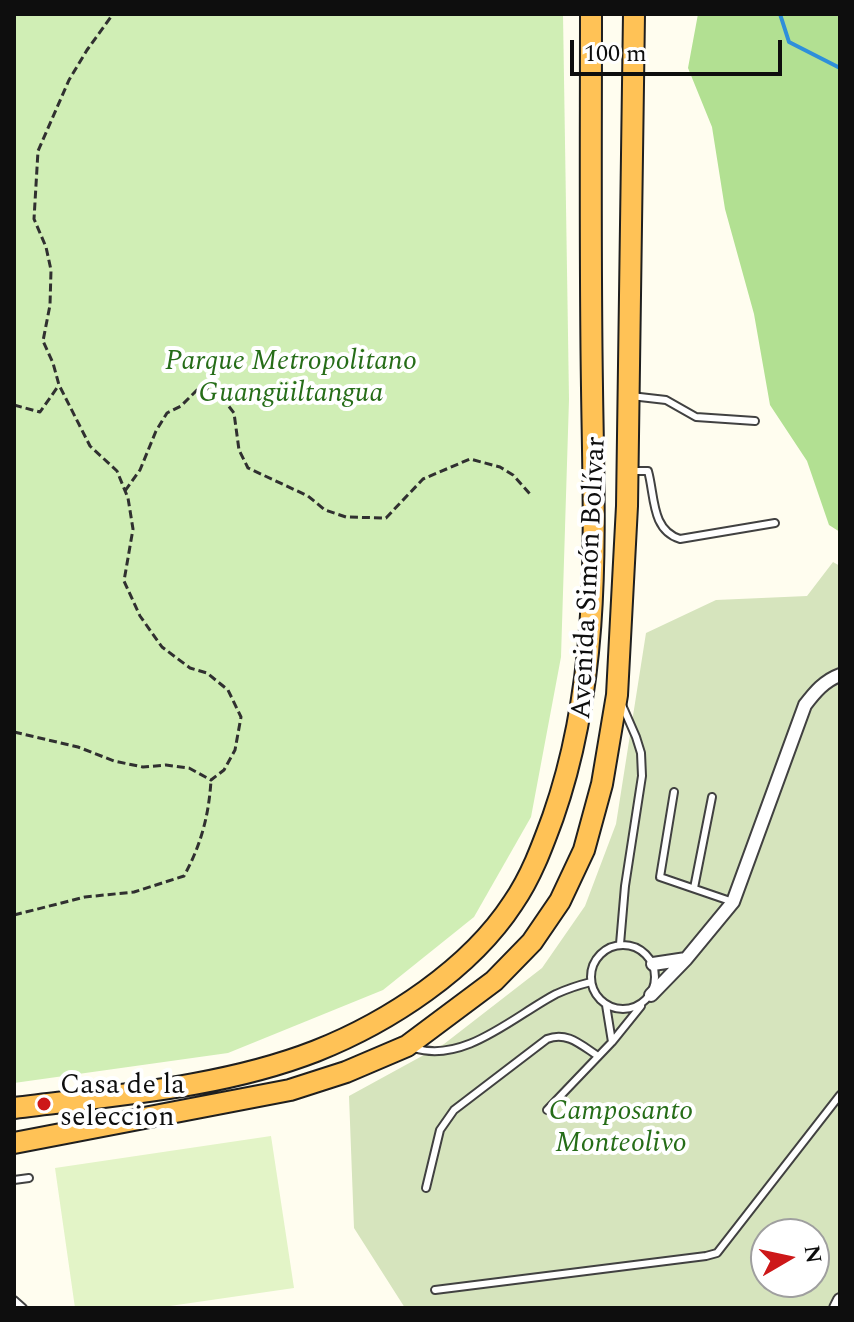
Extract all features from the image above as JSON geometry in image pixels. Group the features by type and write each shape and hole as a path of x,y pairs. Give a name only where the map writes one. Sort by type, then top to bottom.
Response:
{"highway":[{"name":"Avenida Simón Bolívar","path":"14,1108 153,1090 263,1070 319,1050 376,1022 436,983 479,947 513,904 531,872 569,771 587,678 595,506 591,14"},
{"name":"Avenida Simón Bolívar","path":"14,1143 290,1090 346,1072 407,1046 494,981 532,942 560,901 584,850 602,784 617,695 627,471 634,14"}],"street":[{"path":"648,999 733,902 805,705 824,684 840,675"},
{"path":"653,964 686,959"},
{"path":"836,1308 840,1300"}],"lane":[{"path":"628,395 666,400 696,417 755,421"},
{"path":"627,471 648,471 659,526 669,536 680,539 775,523"},
{"path":"617,695 641,753 642,776 625,886 620,944"},
{"path":"674,792 660,877 733,902"},
{"path":"694,888 712,797"},
{"path":"547,1110 612,1042 648,999 656,974 653,964 640,949 620,944 610,947 595,961 591,982 594,991 606,1005 612,1042"},
{"path":"407,1046 437,1052 468,1045 560,992 591,982"},
{"path":"606,1005 624,1010 648,999"},
{"path":"426,1188 440,1130 454,1110 465,1101 556,1035 567,1036 598,1056"},
{"path":"435,1290 717,1253 840,1095"},
{"path":"14,1180 29,1178"},
{"path":"14,1300 23,1308"}],"path":[{"path":"14,915 85,897 134,892 184,876 197,853 209,807 211,780 224,770 235,750 241,717 228,690 207,673 190,668 162,647 140,616 124,581 133,529 125,491 117,471 90,446 59,385 43,341 50,305 51,270 46,247 34,219 38,151 69,80 113,14"},
{"path":"14,405 40,412 59,385"},
{"path":"125,491 140,470 167,413 181,406 199,388 217,391 234,413 239,450 248,468 308,496 325,510 346,517 386,518 423,479 470,459 500,467 513,475 530,494"},
{"path":"14,732 143,767 166,765 189,768 211,780"}],"green space":[{"name":"Parque Metropolitano Guangüiltangua","path":"14,14 563,14 569,399 561,657 531,817 474,917 383,990 228,1053 14,1083"},
{"path":"698,14 840,14 840,532 829,525 807,461 770,405 754,314 725,209 712,127 688,68"},
{"name":"Camposanto Monteolivo","path":"833,562 840,566 840,1308 405,1308 354,1228 349,1096 444,1044 542,968 585,906 616,824 646,633 716,600 807,596"},
{"path":"271,1136 294,1288 156,1308 75,1308 55,1168"}],"waterway":[{"path":"780,14 789,42 840,68"}],"place":[{"name":"Casa de la seleccion","path":"44,1104"}]}
